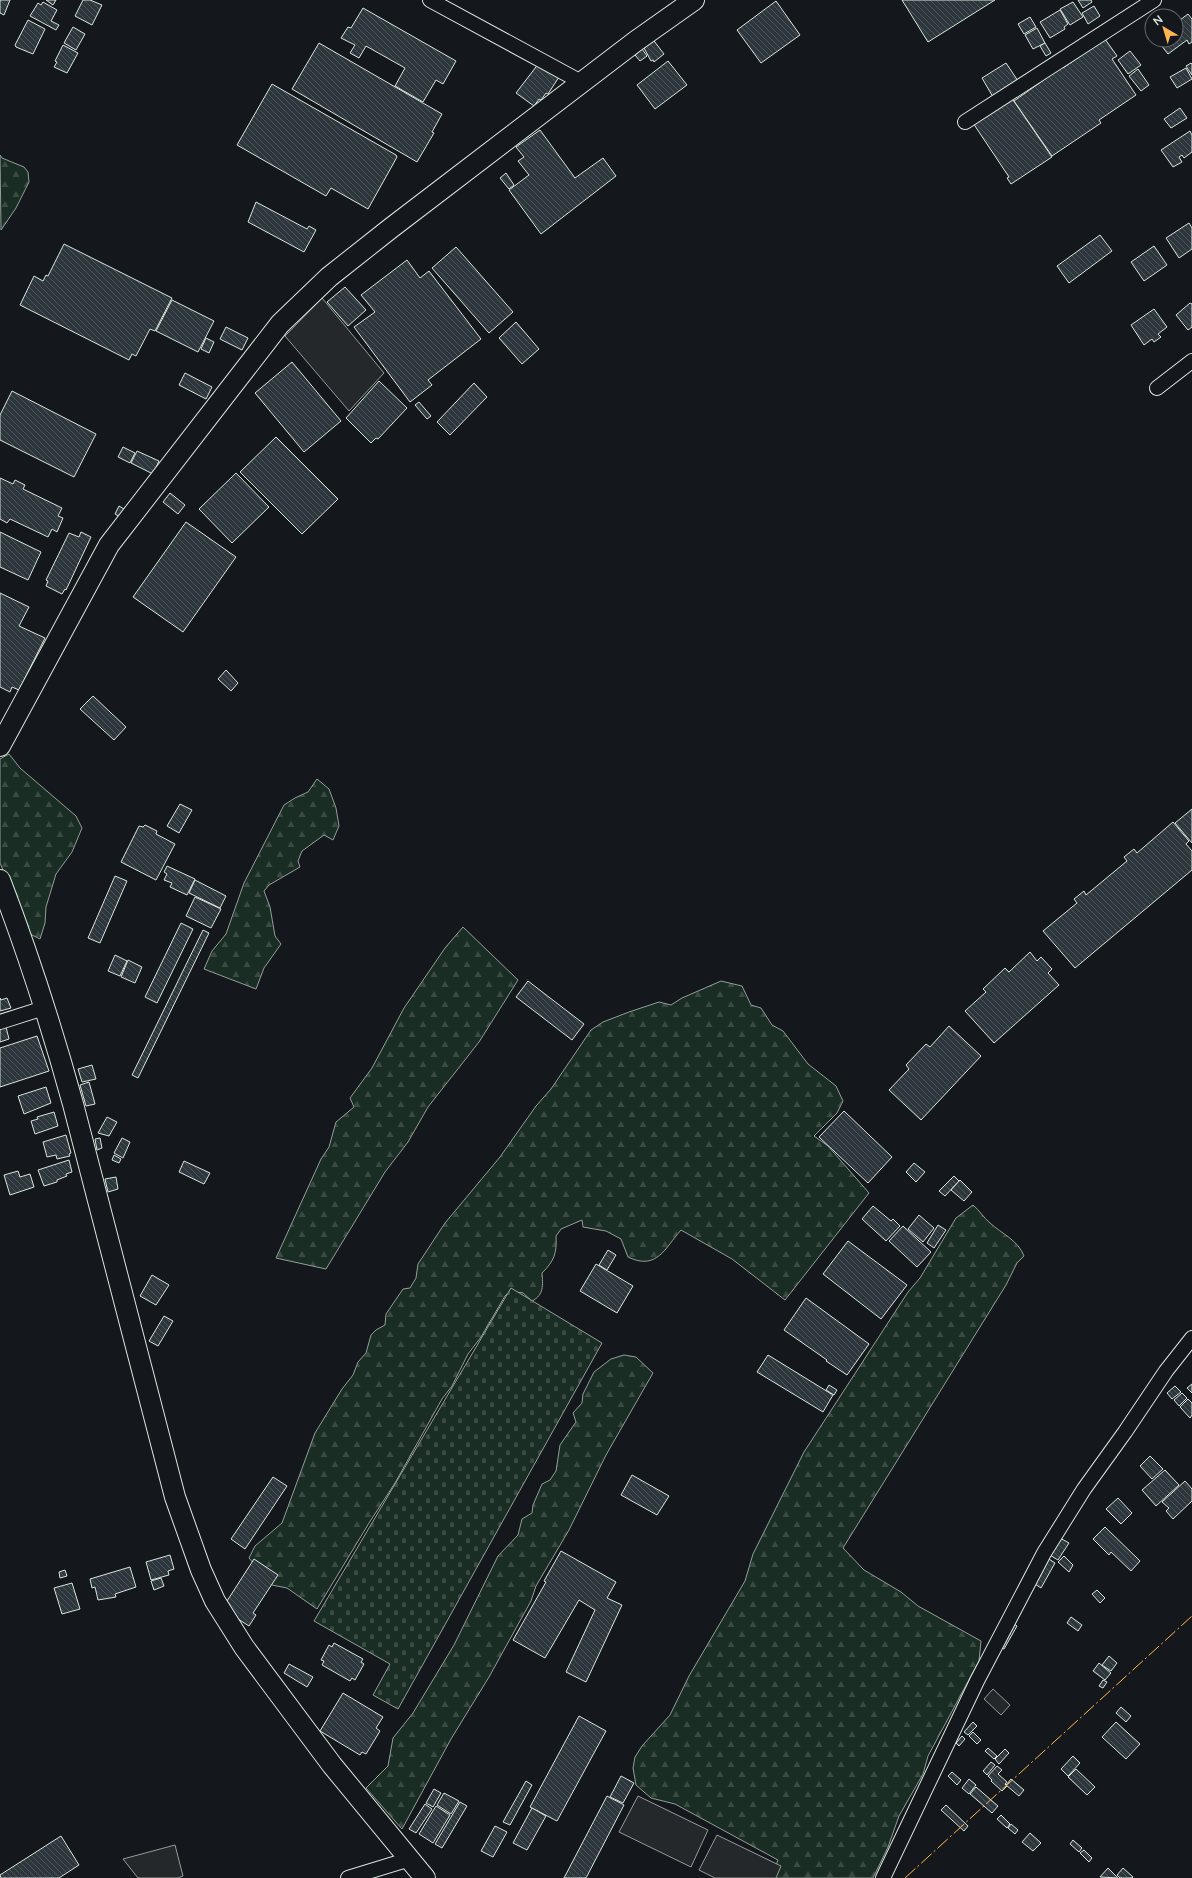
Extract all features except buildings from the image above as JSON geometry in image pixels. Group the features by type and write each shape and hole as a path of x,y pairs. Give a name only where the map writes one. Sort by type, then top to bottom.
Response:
{"street":[{"path":"430,0 583,83"},
{"path":"0,746 109,545 280,324 329,277 391,228 583,83 636,41 694,0"},
{"path":"965,122 1154,0"},
{"path":"1157,388 1192,361"},
{"path":"0,880 16,921 73,1104 175,1497 201,1570 215,1601 244,1647 332,1765 426,1878"},
{"path":"0,1022 44,1008"},
{"path":"883,1878 977,1680 1044,1553 1084,1489 1166,1371 1192,1338"},
{"path":"348,1878 410,1859"}],"green space":[{"path":"0,155 2,158 24,167 28,172 29,182 16,208 1,230"},
{"path":"9,754 20,768 76,816 82,828 72,852 56,874 46,907 45,923 40,939 30,934 0,863 0,759"},
{"path":"317,779 329,789 336,808 339,826 333,840 324,835 302,851 298,861 300,867 269,885 264,891 270,907 275,936 281,944 264,968 256,989 204,969 212,951 226,934 244,883 284,805 308,792"},
{"path":"463,927 518,980 479,1042 428,1107 408,1142 385,1172 326,1269 276,1258 321,1159 329,1147 336,1122 354,1107 350,1098 372,1068 404,1008 445,948"},
{"path":"721,981 742,986 751,1005 761,1008 772,1025 783,1031 808,1064 836,1086 843,1101 837,1113 814,1136 828,1146 869,1193 785,1300 732,1259 681,1230 659,1256 646,1261 638,1261 628,1257 621,1239 606,1231 583,1227 582,1220 561,1229 556,1236 554,1257 542,1273 541,1293 532,1301 523,1293 510,1291 505,1296 481,1337 468,1354 452,1386 442,1399 395,1483 317,1609 287,1588 272,1585 249,1558 255,1546 282,1523 315,1433 342,1389 353,1375 358,1362 366,1353 371,1335 385,1325 386,1314 403,1289 410,1288 416,1278 418,1264 445,1223 500,1157 536,1106 551,1089 591,1030 603,1022 659,1002 671,1005 682,998"},
{"path":"973,1205 990,1223 1014,1241 1024,1256 1017,1263 1006,1285 843,1548 864,1570 901,1592 918,1606 981,1641 979,1661 928,1756 923,1774 899,1816 888,1847 873,1878 771,1878 778,1860 675,1804 651,1798 636,1785 633,1768 635,1757 642,1746 670,1715 689,1676 745,1581 753,1554 804,1452 908,1292 920,1278 956,1218"},
{"path":"511,1288 602,1343 398,1709 373,1695 390,1664 314,1621"},
{"path":"624,1355 636,1357 653,1373 606,1455 569,1530 536,1586 531,1601 489,1677 451,1739 402,1829 366,1788 388,1766 393,1738 413,1713 454,1645 498,1556 518,1535 522,1519 532,1513 533,1505 542,1484 550,1480 556,1471 560,1445 576,1422 573,1413 582,1403 583,1394 594,1372 611,1359"}],"shaded area":[{"path":"322,298 384,373 349,411 285,336"},
{"path":"993,1689 1010,1705 1001,1715 984,1699"},
{"path":"638,1796 708,1830 691,1867 619,1832"},
{"path":"717,1835 781,1866 776,1878 715,1878 699,1870"},
{"path":"175,1845 183,1876 178,1878 138,1878 123,1859"}],"power":[{"path":"905,1878 1192,1616"}]}
